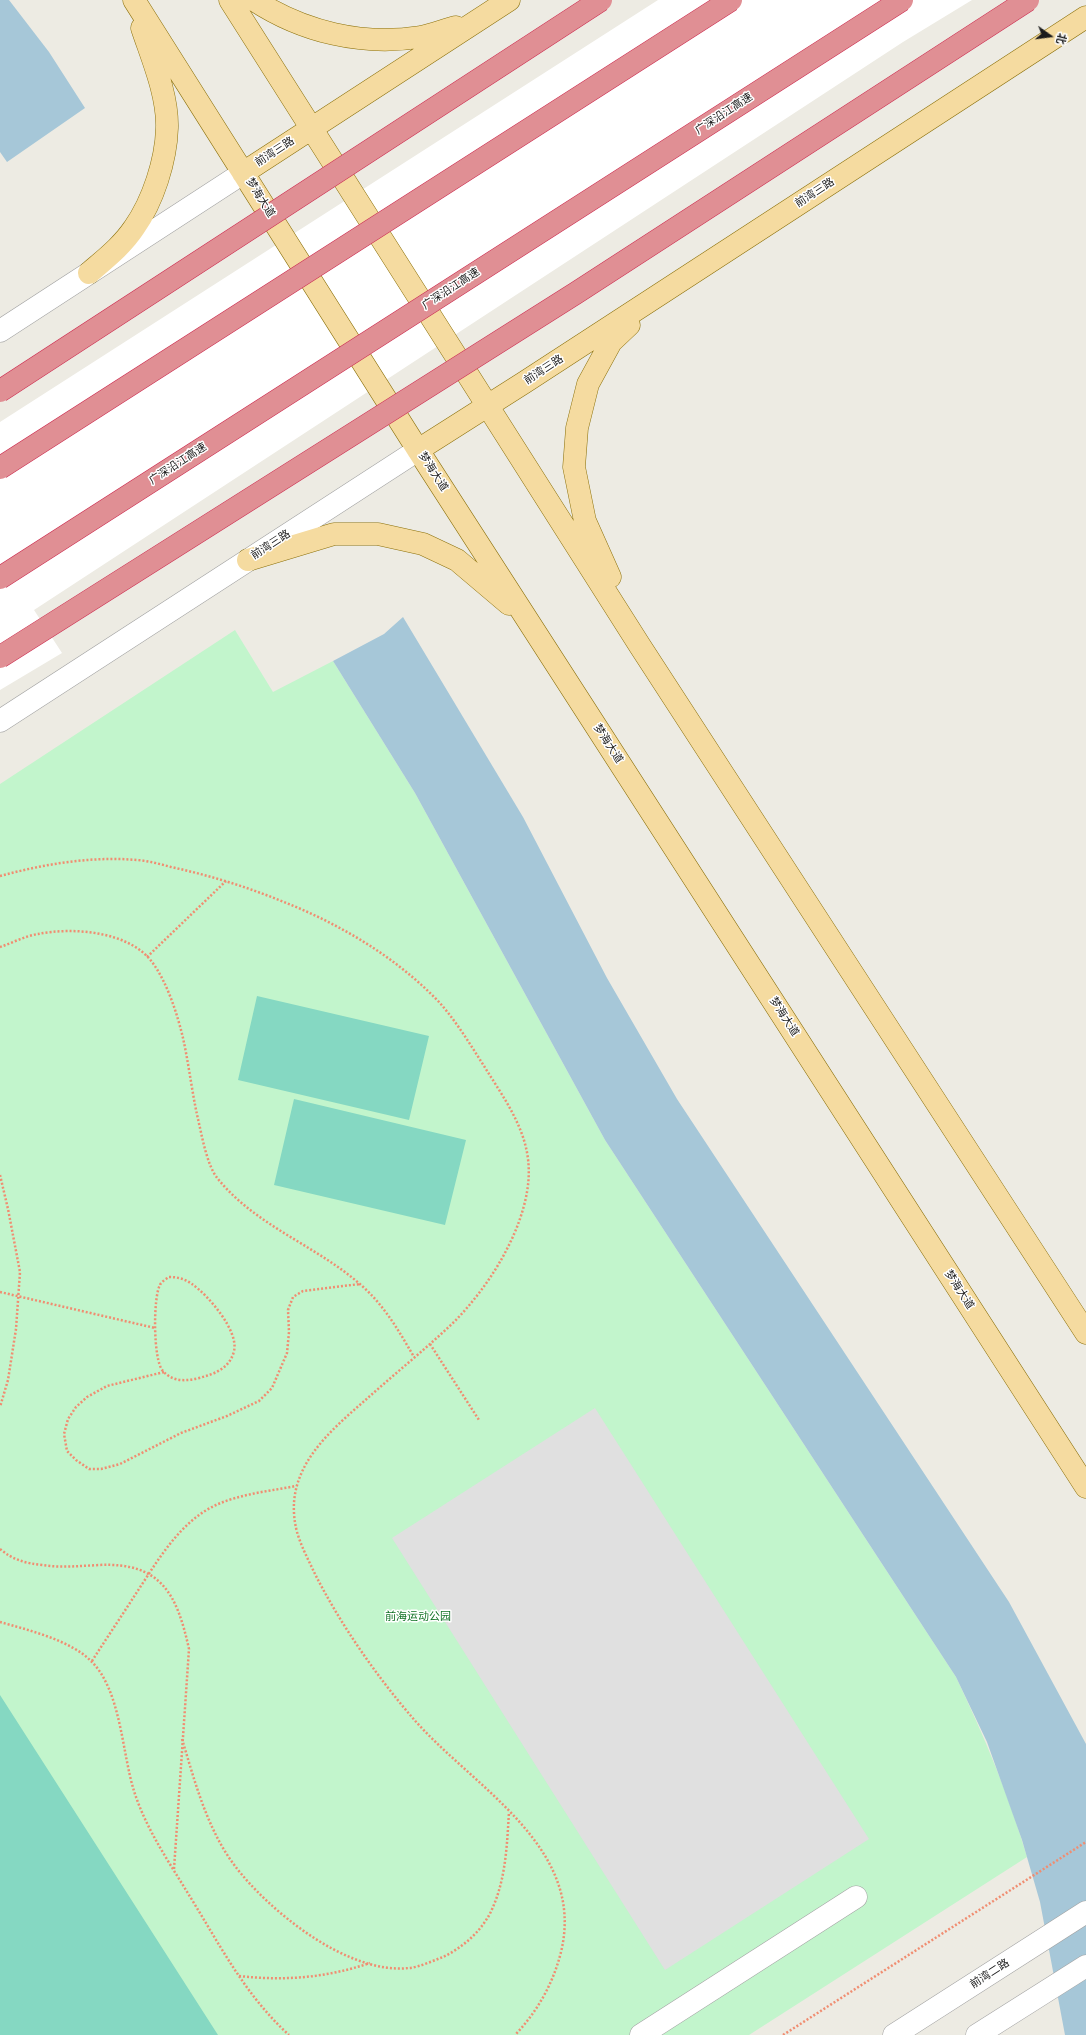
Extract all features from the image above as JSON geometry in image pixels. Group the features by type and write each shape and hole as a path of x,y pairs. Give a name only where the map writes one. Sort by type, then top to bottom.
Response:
{"highway":[{"path":"0,391 601,0"},
{"path":"0,468 731,0"},
{"name":"广深沿江高速","path":"0,578 902,0"},
{"path":"0,657 576,293 1028,0"}],"main road":[{"name":"梦海大道","path":"133,0 418,450 1086,1487"},
{"path":"89,273 114,252 135,228 151,196 162,162 167,127 161,87 133,0"},
{"path":"230,0 640,646 1086,1333"},
{"path":"254,0 288,19 324,32 386,40 421,36 476,21"},
{"name":"前湾三路","path":"243,173 509,0"},
{"name":"前湾三路","path":"418,450 1086,17"},
{"path":"640,646 585,521 574,468 577,428 588,384 611,342 666,290"},
{"path":"248,560 334,534 378,534 423,544 456,560 487,584 532,625"}],"street":[{"name":"前湾三路","path":"0,331 243,173"},
{"name":"前湾三路","path":"0,721 418,450"},
{"path":"641,2035 856,1897"},
{"name":"前湾二路","path":"894,2035 1086,1912"},
{"path":"977,2035 1086,1966"}],"path":[{"path":"0,876 33,867 93,859 141,860 201,873 296,906 376,949 411,976 441,1005 472,1047 521,1129 528,1158 529,1179 524,1208 512,1239 495,1271 479,1294 456,1320 330,1431 303,1468 296,1486 294,1507 297,1531 305,1553 319,1582 339,1616 412,1718 526,1828 546,1854 558,1879 565,1909 565,1934 558,1962 545,1995 528,2021 515,2035"},
{"path":"147,957 226,881"},
{"path":"0,947 37,934 77,931 104,934 137,948 147,957 163,981 183,1037 196,1109 205,1148 216,1177 230,1193 249,1209 360,1284 380,1304 414,1357"},
{"path":"0,1175 20,1272 16,1329 8,1380 0,1407"},
{"path":"169,1277 179,1278 191,1284 206,1296 228,1325 234,1338 234,1351 229,1363 220,1371 192,1380 180,1380 164,1372 158,1365 156,1356 155,1328 157,1292 160,1284 169,1277"},
{"path":"164,1372 107,1386 87,1397 76,1407 68,1419 64,1434 68,1451 76,1460 89,1469 101,1469 120,1464 181,1433 227,1416 259,1401 272,1388 286,1353 289,1332 288,1310 292,1298 303,1291 360,1284"},
{"path":"0,1292 155,1328"},
{"path":"430,1344 479,1420"},
{"path":"92,1661 149,1575 179,1534 198,1515 216,1505 240,1498 296,1486"},
{"path":"0,1549 9,1556 25,1563 77,1568 100,1565 119,1566 142,1571 160,1581 174,1599 183,1620 189,1649 174,1870"},
{"path":"0,1622 72,1647 92,1661 104,1679 115,1706 134,1791 154,1836 238,1976 267,2015 288,2035"},
{"path":"182,1739 200,1798 213,1828 234,1865 260,1895 303,1932 334,1950 385,1968 409,1968 451,1953 468,1940 482,1926 493,1908 500,1885 506,1856 509,1812"},
{"path":"783,2035 1086,1842"},
{"path":"238,1976 267,1979 324,1976 370,1963"}],"green space":[{"name":"前海运动公园","path":"235,630 273,692 333,661 415,793 605,1140 956,1677 1004,1788 1027,1857 749,2035 0,2035 0,784"},
{"path":"257,996 429,1036 409,1120 238,1080"},
{"path":"294,1099 466,1140 445,1225 274,1185"},
{"path":"0,1695 218,2035 0,2035"}],"shaded area":[{"path":"595,1408 869,1839 665,1970 392,1538"}],"water":[{"path":"0,0 9,0 49,52 85,108 7,162 0,152"},
{"path":"403,617 523,817 607,978 677,1099 1009,1602 1086,1744 1086,2035 1065,2035 1040,1902 1022,1840 987,1742 956,1677 605,1140 415,793 333,661 384,634"}],"pier":[{"path":"658,0 972,0 903,42 34,610 62,653 0,690 0,422"}]}
